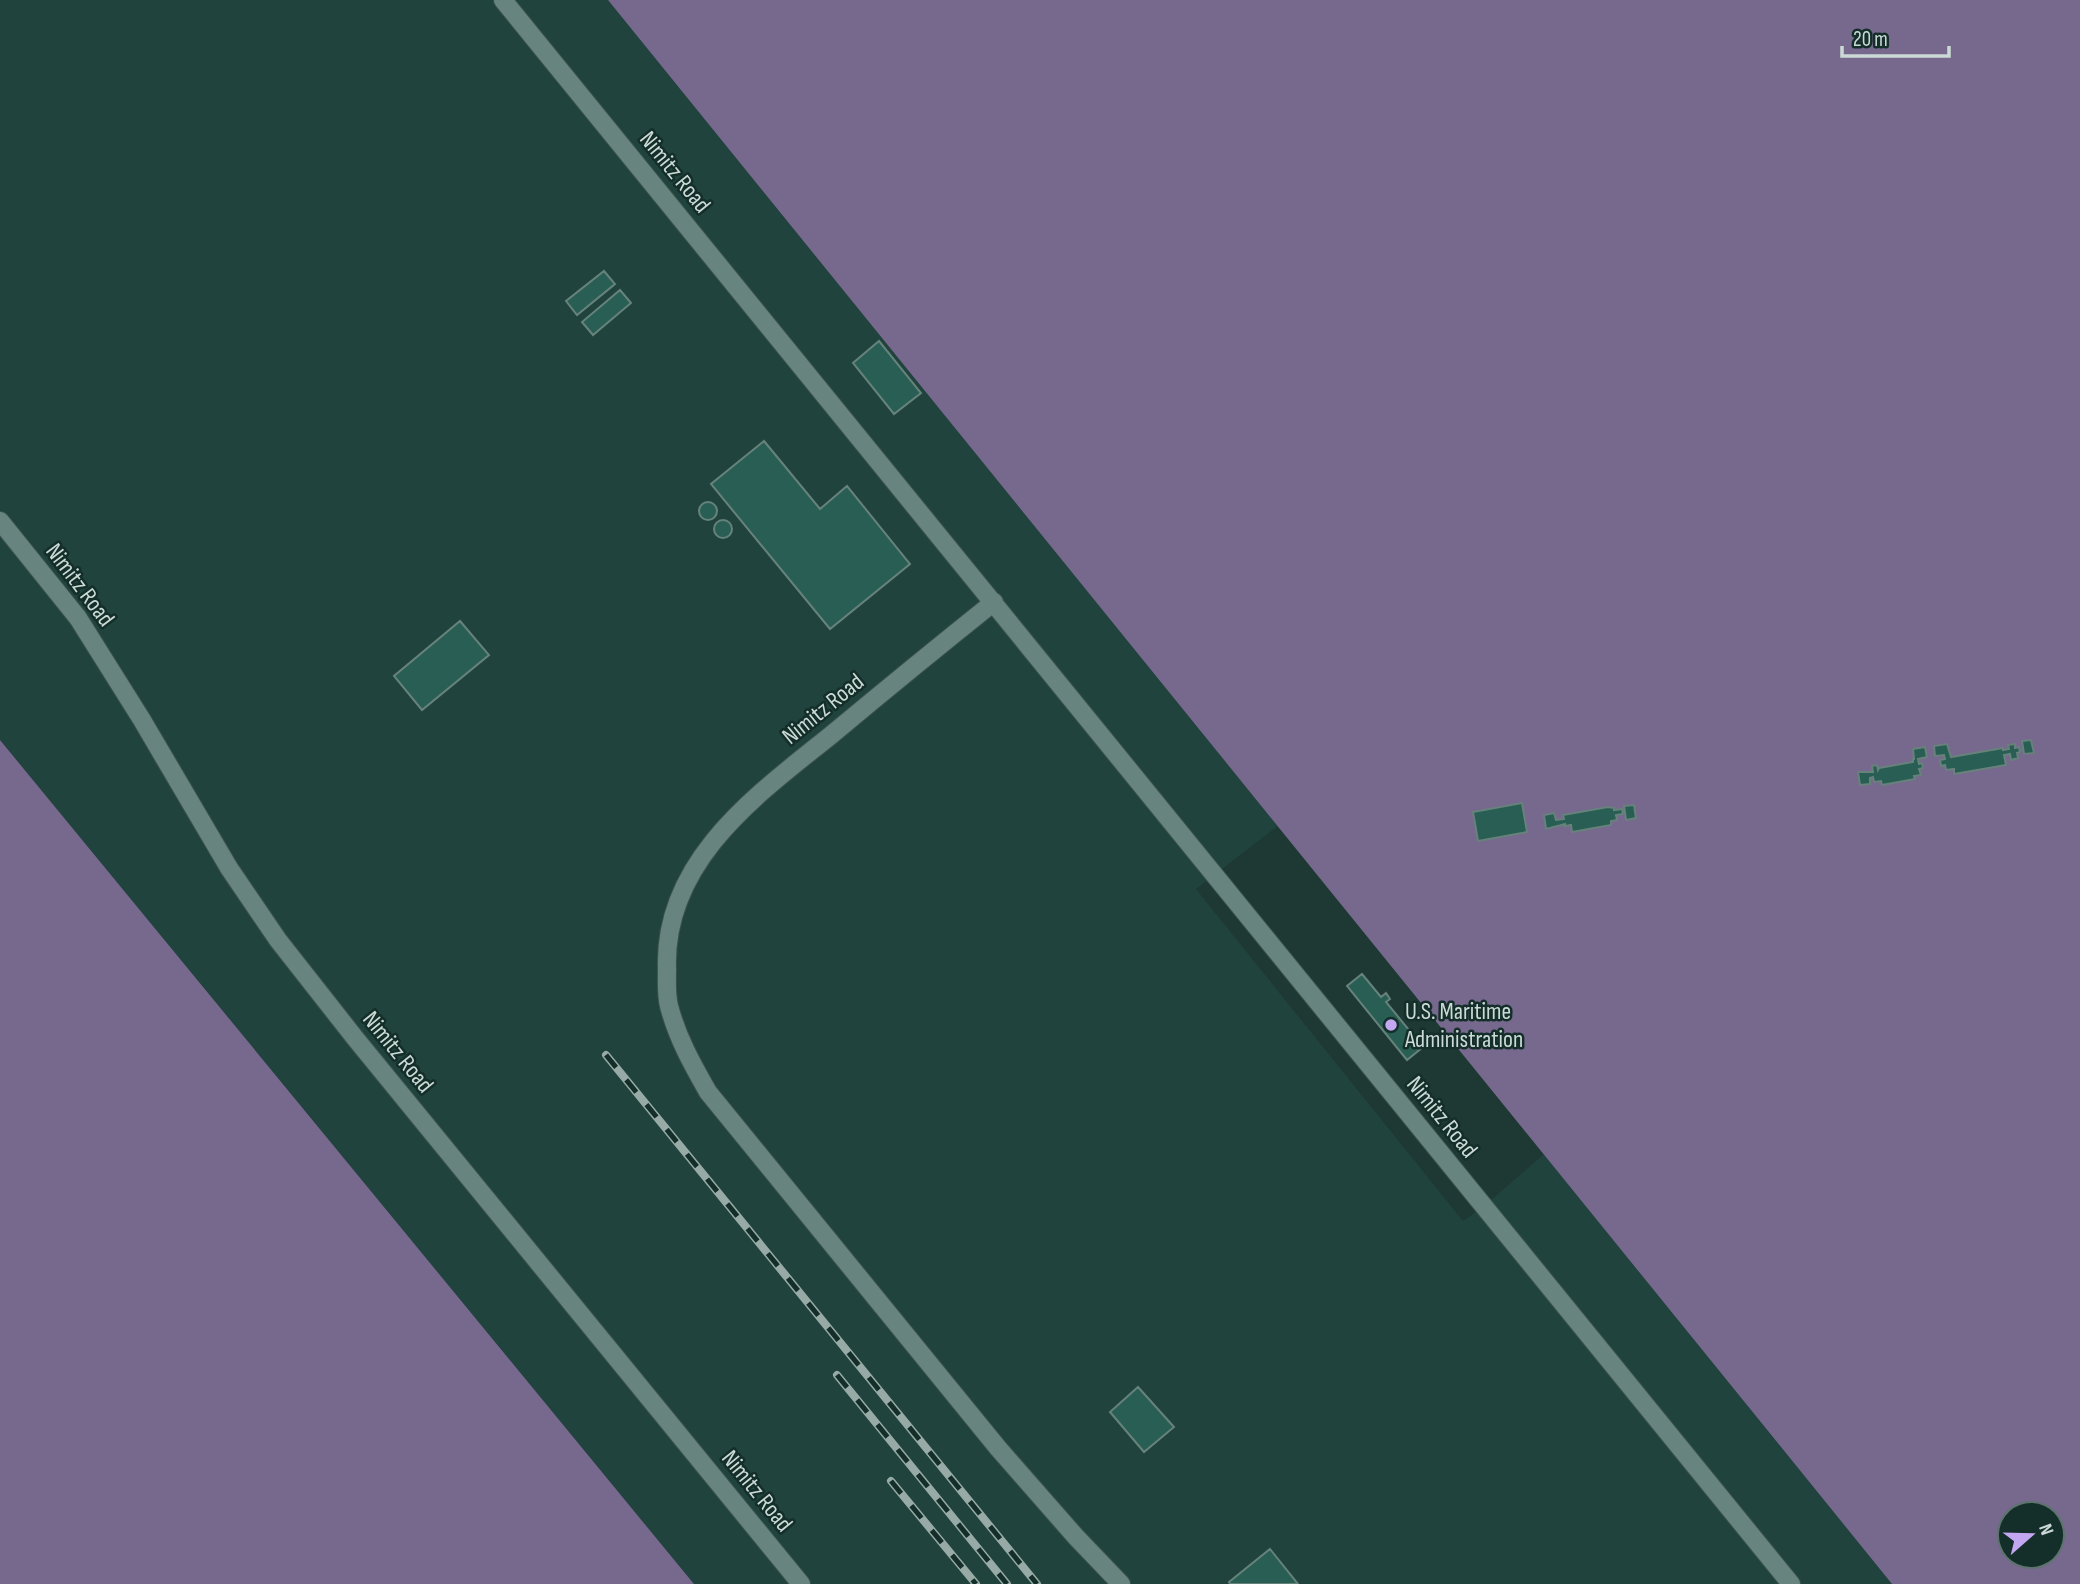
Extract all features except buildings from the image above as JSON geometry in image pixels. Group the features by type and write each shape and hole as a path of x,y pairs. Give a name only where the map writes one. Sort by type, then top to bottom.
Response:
{"street":[{"name":"Nimitz Road","path":"503,0 1791,1584"},
{"name":"Nimitz Road","path":"0,521 78,618 229,868 278,940 801,1584"},
{"name":"Nimitz Road","path":"994,602 753,798 713,841 691,871 674,913 666,954 668,1003 684,1052 708,1092 998,1448 1121,1584"}],"shaded area":[{"path":"0,0 608,0 1278,826 1196,889 1463,1221 1544,1154 1892,1584 694,1584 0,740"},
{"path":"608,0 2080,0 2080,1584 1892,1584"},
{"path":"0,740 694,1584 0,1584"}],"railway":[{"path":"606,1055 1037,1584"},
{"path":"837,1375 1007,1584"},
{"path":"891,1481 976,1584"}],"place":[{"name":"U.S. Maritime Administration","path":"1391,1025"}]}
